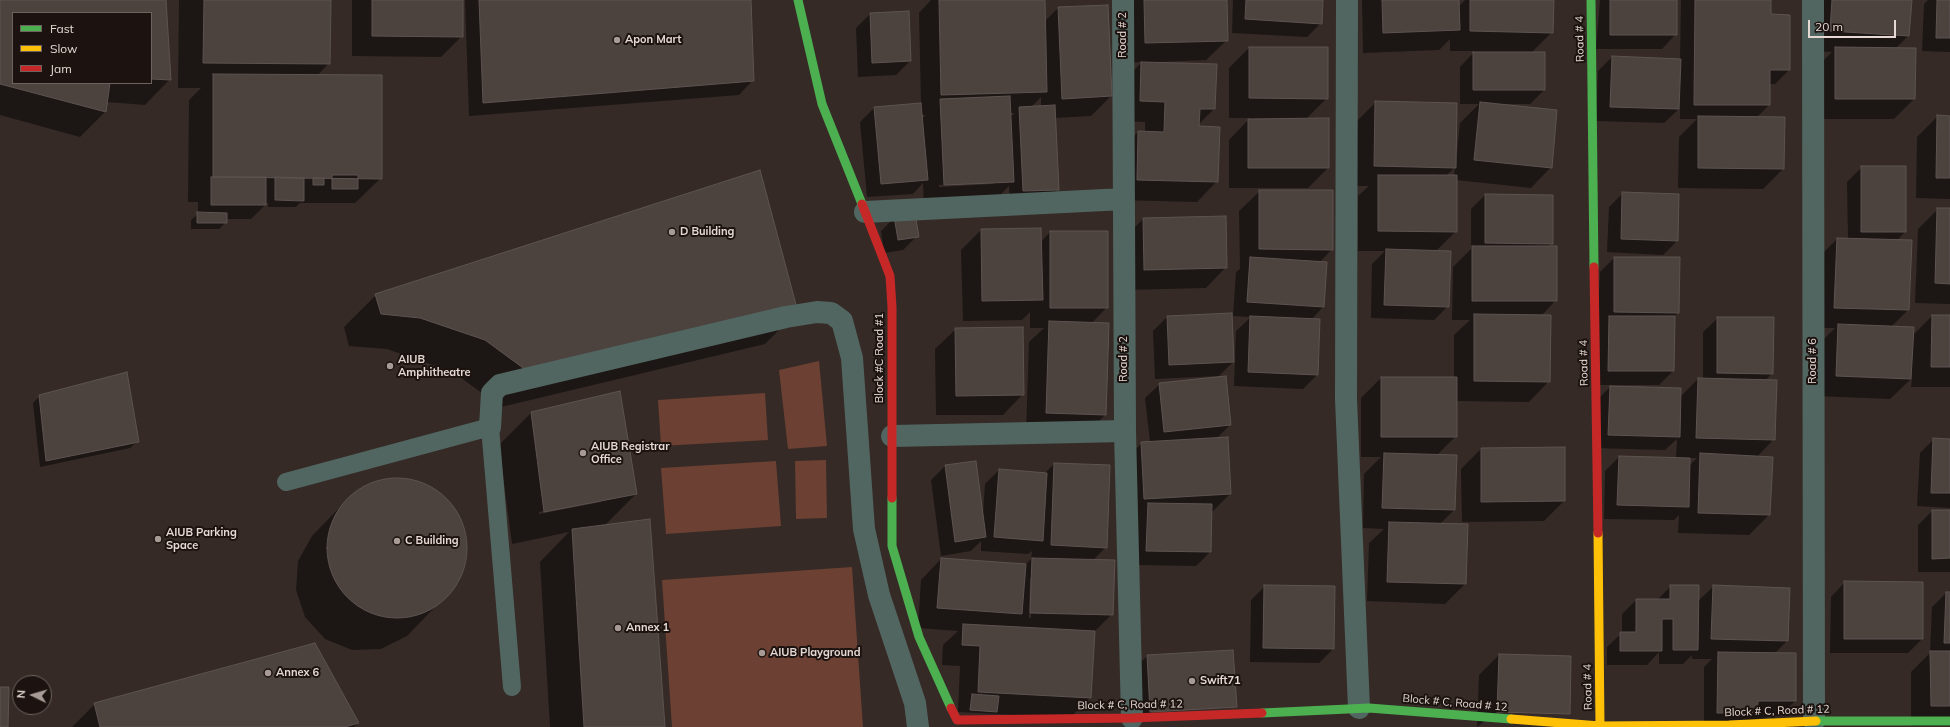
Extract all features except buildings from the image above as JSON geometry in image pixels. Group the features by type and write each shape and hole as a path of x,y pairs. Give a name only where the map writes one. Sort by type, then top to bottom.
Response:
{"street":[{"name":"Block #C Road #1","path":"798,0 822,104 890,276 892,307 892,546 919,637 957,720"},
{"name":"Road # 2","path":"1123,0 1124,431 1132,718"},
{"path":"1347,0 1346,399 1359,708"},
{"name":"Road # 4","path":"1591,0 1600,726"},
{"name":"Road # 6","path":"1813,0 1814,721"},
{"path":"865,212 1124,199"},
{"path":"490,427 492,393 500,385 786,317 817,312 831,313 842,321 852,358 864,529 879,595 915,703 918,727"},
{"path":"892,436 1124,431"},
{"name":"Block # C, Road # 12","path":"957,720 1132,718 1359,708 1600,726 1729,726 1814,721 1950,721"}],"lane":[{"path":"286,482 490,427 512,687"}],"shaded area":[{"path":"819,361 827,446 788,449 779,370"},
{"path":"765,393 768,440 661,446 658,400"},
{"path":"826,460 827,518 796,519 795,461"},
{"path":"776,461 781,526 666,534 661,468"},
{"name":"AIUB Playground","path":"852,567 863,727 672,727 662,580"}],"traffic: fast":[{"path":"798,0 822,104 862,204"},
{"path":"1591,0 1594,267"},
{"path":"892,498 892,546 919,637 951,708"},
{"path":"1262,713 1369,708 1511,719"},
{"path":"1816,721 1950,721"}],"traffic: slow":[{"path":"1598,533 1600,726"},
{"path":"1511,719 1600,726 1729,725 1816,721"}],"traffic: jam":[{"path":"862,204 890,276 892,307 892,498"},
{"path":"1594,267 1598,533"},
{"path":"951,708 957,720 1132,718 1262,713"}],"place":[{"name":"Apon Mart","path":"617,40"},
{"name":"D Building","path":"672,232"},
{"name":"AIUB Amphitheatre","path":"390,366"},
{"name":"AIUB Registrar Office","path":"583,453"},
{"name":"AIUB Parking Space","path":"158,539"},
{"name":"C Building","path":"397,541"},
{"name":"Annex 1","path":"618,628"},
{"name":"AIUB Playground","path":"762,653"},
{"name":"Annex 6","path":"268,673"},
{"name":"Swift71","path":"1192,681"}]}
